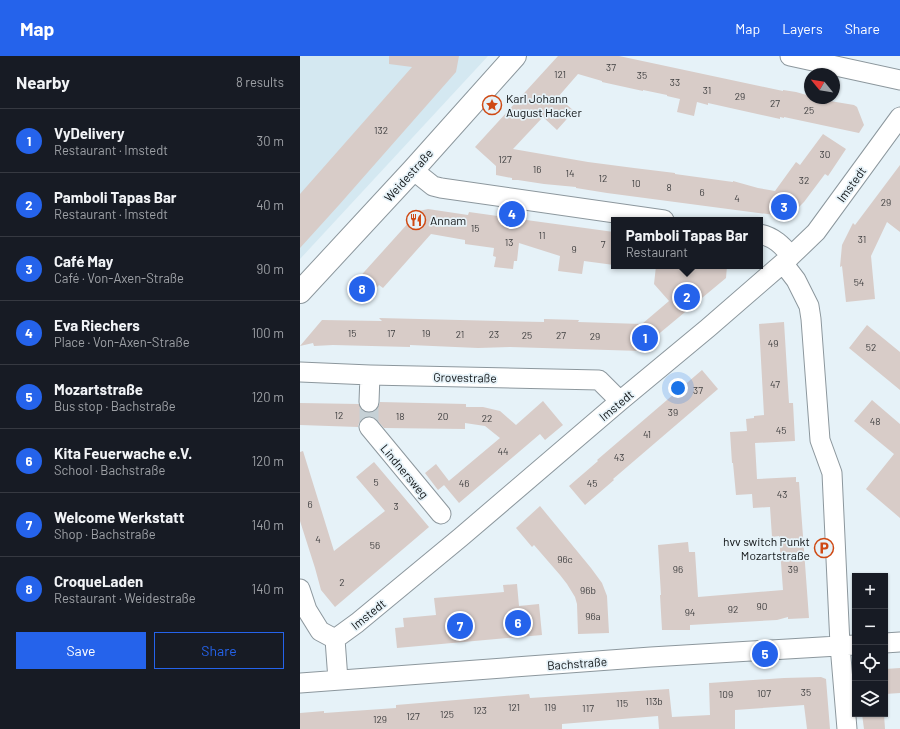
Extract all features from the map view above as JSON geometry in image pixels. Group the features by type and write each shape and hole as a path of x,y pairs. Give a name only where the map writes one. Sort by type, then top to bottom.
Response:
{"street":[{"name":"Weidestraße","path":"300,292 413,170 515,56"},
{"path":"790,56 900,80"},
{"name":"Imstedt","path":"335,639 357,623 461,537 787,260 816,232 900,117"},
{"path":"413,170 433,186 441,188 643,217"},
{"path":"763,234 767,235 781,244 808,306 811,319 820,440 832,473 847,645 847,729"},
{"name":"Grovestraße","path":"300,372 599,380 620,401"},
{"path":"369,402 370,375"},
{"name":"Lindnersweg","path":"369,427 441,514"},
{"path":"300,589 307,610 320,631 335,639 338,680"},
{"path":"888,643 900,642"},
{"name":"Bachstraße","path":"300,683 651,657 847,645"}],"shaded area":[{"path":"300,56 488,56 300,259"}],"building":[{"path":"389,56 459,56 456,72 300,248 300,194 412,67 389,64"},
{"path":"558,56 619,56 783,91 796,92 804,94 804,104 840,104 840,103 854,105 857,107 864,125 859,133 784,117 780,117 780,119 708,103 708,105 697,102 694,116 677,112 680,99 602,82 578,74 558,97 574,111 557,130 543,117 513,149 588,162 733,181 775,191 796,162 800,165 823,134 846,149 828,176 825,174 804,202 789,215 782,216 607,193 576,187 512,180 512,178 496,175 496,166 475,147"},
{"path":"900,165 900,232 887,222 871,256 875,299 846,302 842,266 840,267 842,245 853,223 855,225"},
{"path":"428,209 468,215 469,212 611,232 611,265 584,261 582,274 558,271 560,256 519,243 517,261 514,261 513,269 494,267 496,257 493,256 494,248 465,244 465,240 431,234 383,288 379,285 362,304 347,291 419,211"},
{"path":"656,269 727,269 726,278 655,337 641,351 510,347 478,348 410,345 410,347 314,346 313,343 300,346 322,320 382,321 379,318 544,322 544,319 579,320 578,322 642,324 669,301 654,284"},
{"path":"784,322 789,403 793,403 795,441 755,443 757,479 796,477 796,482 799,482 809,618 788,619 788,617 777,620 690,625 690,630 662,630 658,545 688,542 689,552 695,552 698,597 783,590 779,536 772,537 770,507 753,508 752,494 736,495 730,432 747,431 746,419 764,415 759,324"},
{"path":"867,325 900,352 900,390 849,348"},
{"path":"702,370 718,389 585,505 569,486"},
{"path":"872,400 900,424 900,518 866,489 894,454 854,421"},
{"path":"543,401 563,425 545,440 540,434 459,503 444,485 500,438 485,426 465,423 465,429 384,428 373,417 368,416 362,419 358,427 300,425 300,403 359,404 363,411 369,413 374,412 378,408 380,402 466,404 466,407 483,407 500,411 516,425"},
{"path":"303,451 334,551 385,511 356,477 374,462 429,527 335,607 321,590 300,521 300,452"},
{"path":"436,464 449,481 438,490 425,473"},
{"path":"540,506 602,583 607,596 609,633 578,634 577,604 575,597 560,575 534,545 532,547 516,528"},
{"path":"517,584 519,606 539,604 542,635 397,648 395,628 404,627 403,618 436,615 434,598 504,592 503,585"},
{"path":"900,668 900,693 888,694 888,669"},
{"path":"821,677 826,679 830,729 807,729 804,705 735,710 735,729 659,729 658,716 562,724 562,729 300,729 300,713 324,711 324,713 396,708 396,705 529,694 530,698 669,689 672,717 710,715 709,683"},
{"path":"862,717 884,717 885,729 864,729"}],"tunnel":[{"path":"369,402 369,427"}],"place":[{"name":"Karl Johann August Hacker","path":"492,105"},
{"name":"Café May","path":"784,207"},
{"name":"Eva Riechers","path":"512,214"},
{"name":"Annam","path":"416,220"},
{"name":"CroqueLaden","path":"362,289"},
{"name":"Pamboli Tapas Bar","path":"687,297"},
{"name":"VyDelivery","path":"645,338"},
{"name":"hvv switch Punkt Mozartstraße","path":"824,548"},
{"name":"Kita Feuerwache e.V.","path":"518,623"},
{"name":"Welcome Werkstatt","path":"460,626"},
{"name":"Mozartstraße","path":"765,654"}]}
